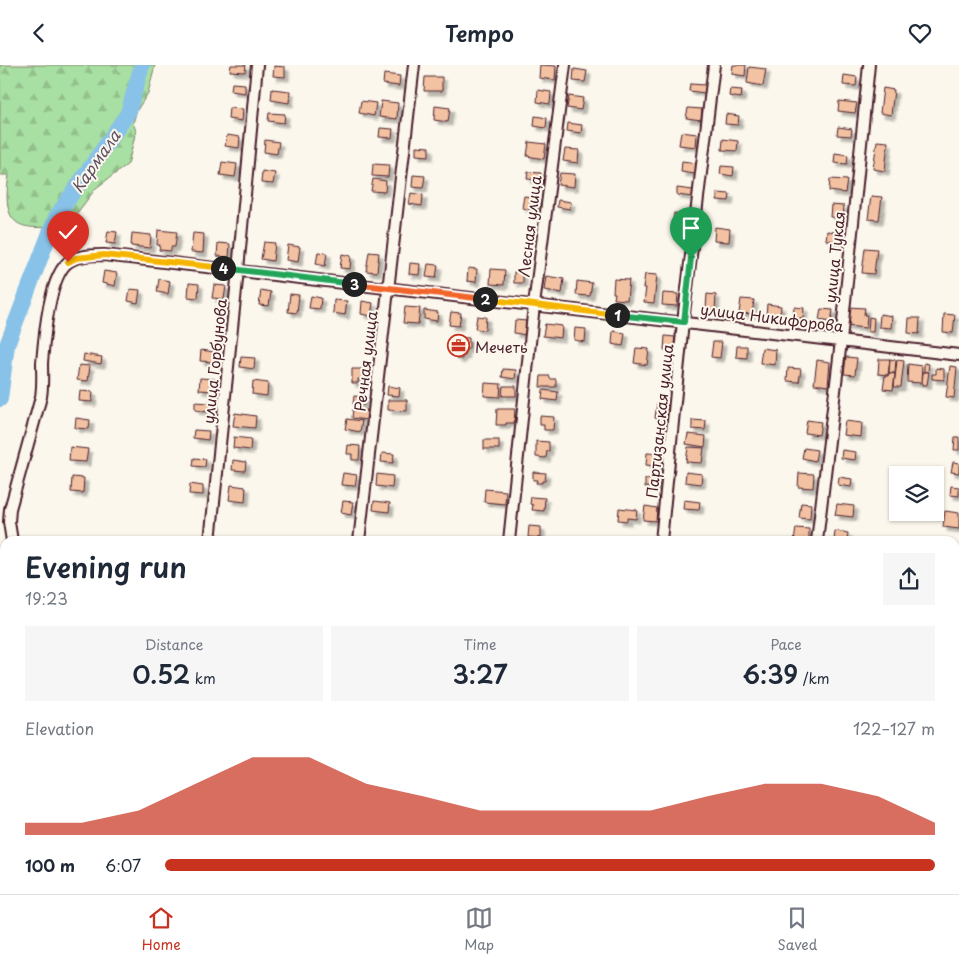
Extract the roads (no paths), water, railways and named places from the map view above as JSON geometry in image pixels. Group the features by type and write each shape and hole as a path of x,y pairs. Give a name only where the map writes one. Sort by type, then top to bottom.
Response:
{"street":[{"name":"улица Горбунова","path":"211,536 257,65"},
{"name":"Речная улица","path":"360,536 414,65"},
{"name":"Лесная улица","path":"510,536 534,305 565,65"},
{"name":"Партизанская улица","path":"663,536 684,322 714,65"},
{"name":"улица Тукая","path":"817,536 841,341 869,65"},
{"name":"улица Никифорова","path":"11,536 9,523 10,509 44,381 42,365 44,341 53,291 62,268 76,258 104,255 959,355"}],"waterway":[{"name":"Кармала","path":"0,399 7,345 56,217 128,113 142,65"}],"place":[{"name":"Мечеть","path":"459,346"}]}
